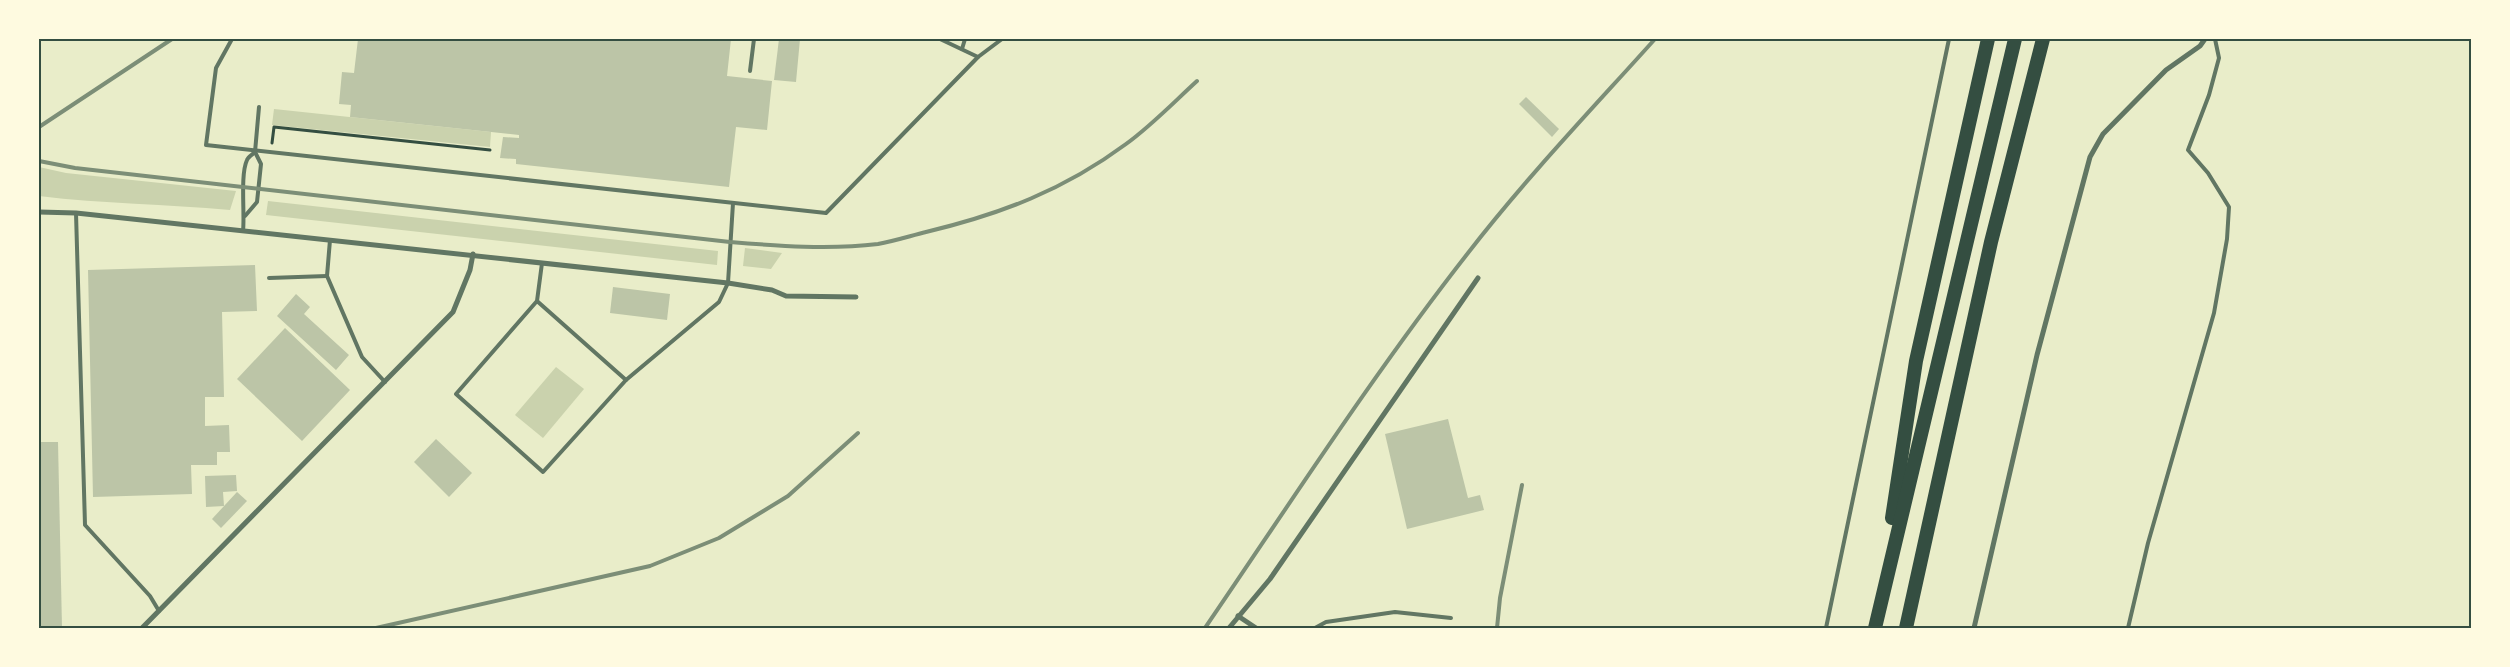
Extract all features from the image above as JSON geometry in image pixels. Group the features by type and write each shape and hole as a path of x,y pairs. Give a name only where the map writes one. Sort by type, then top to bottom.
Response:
{"highway":[{"path":"1884,584 1896,484 1916,361 1988,39"},
{"path":"1875,628 2015,39"},
{"path":"1906,628 1991,242 2043,39"},
{"path":"2026,109 2048,39"}],"street":[{"path":"1974,628 2038,355 2090,157 2102,134 2166,70 2200,46 2205,39"},
{"path":"39,212 76,213 473,254 728,283 772,290 786,296 856,297"},
{"path":"142,628 453,312 470,270 473,254"},
{"path":"1229,628 1270,579 1478,278"},
{"path":"1238,616 1256,628"}],"lane":[{"path":"232,39 216,68 206,145 255,152 826,213 978,57 1002,39"},
{"path":"750,71 754,39"},
{"path":"940,39 978,57"},
{"path":"962,49 965,39"},
{"path":"1826,628 1949,39"},
{"path":"2128,628 2148,543 2214,312 2227,240 2228,207 2208,174 2188,150 2209,95 2218,58 2215,39"},
{"path":"245,216 257,202 261,164 255,152 259,108"},
{"path":"243,231 245,216 242,200 246,160 255,152"},
{"path":"542,263 537,301 456,394 544,472 626,380 719,302 728,283 733,203"},
{"path":"76,213 85,525 150,596 159,611"},
{"path":"330,240 327,276 362,357 385,382"},
{"path":"269,278 327,276"},
{"path":"537,301 626,380"},
{"path":"1315,628 1326,622 1395,612 1452,618"}],"path":[{"path":"272,144 274,127 490,150"}],"green space":[{"path":"274,109 491,132 490,147 272,125"},
{"path":"39,167 66,173 236,191 230,210 39,196"},
{"path":"268,201 718,251 717,265 266,215"},
{"path":"745,248 782,253 771,269 743,266"},
{"path":"556,367 584,389 543,438 515,415"}],"building":[{"path":"358,39 731,39 727,76 772,81 767,130 736,127 729,187 516,164 516,159 500,158 503,137 519,138 519,135 350,117 351,105 339,104 342,72 354,73"},
{"path":"779,39 800,39 796,82 774,80"},
{"path":"1526,97 1559,129 1552,137 1519,104"},
{"path":"255,265 257,311 222,312 224,397 205,397 205,426 229,425 230,452 217,452 217,465 191,465 192,494 93,497 88,270"},
{"path":"613,287 670,294 667,320 610,313"},
{"path":"296,294 310,307 304,314 349,355 336,370 277,316"},
{"path":"285,328 350,390 302,441 237,379"},
{"path":"1448,419 1468,498 1480,495 1484,510 1407,529 1385,434"},
{"path":"436,439 472,473 449,497 414,462"},
{"path":"39,442 58,442 62,628 39,628"},
{"path":"236,475 237,491 223,492 224,506 206,507 205,476"},
{"path":"237,492 247,501 221,528 212,519"}],"railway":[{"path":"39,127 172,39"},
{"path":"1205,628 1334,438 1433,298 1513,198 1655,39"},
{"path":"39,161 75,168 730,242 804,247 860,246 878,244 954,225 1006,208 1055,187 1079,175 1126,144 1197,81"},
{"path":"376,628 650,566 719,538 788,496 858,433"},
{"path":"1497,628 1500,598 1522,485"}]}
